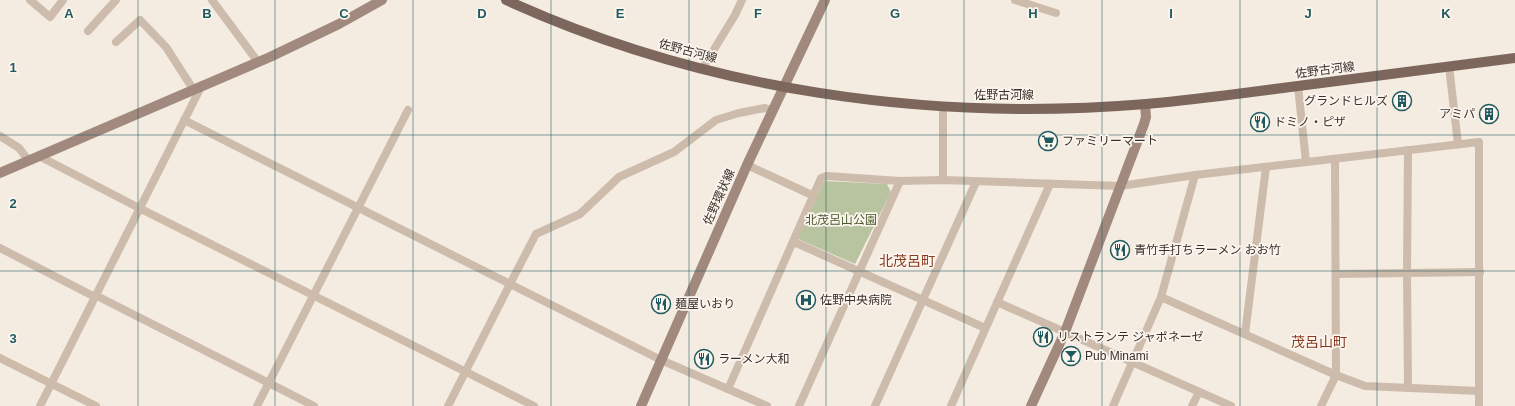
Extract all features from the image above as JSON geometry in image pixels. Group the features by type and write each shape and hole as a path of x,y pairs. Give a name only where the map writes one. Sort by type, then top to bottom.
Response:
{"main road":[{"name":"佐野古河線","path":"506,0 549,19 599,38 702,69 783,87 838,97 943,107 1018,108 1145,104 1515,58"}],"street":[{"path":"30,0 50,17 62,0"},
{"path":"88,31 116,0"},
{"path":"212,0 258,62"},
{"path":"0,173 258,62 339,24 382,0"},
{"path":"702,69 735,15 742,0"},
{"name":"佐野環状線","path":"641,406 747,165 825,0"},
{"path":"1015,0 1056,13"},
{"path":"116,42 140,20 166,47 198,87"},
{"path":"1449,66 1458,144"},
{"path":"1298,86 1306,162"},
{"path":"40,406 184,120 198,87"},
{"path":"1032,406 1065,332 1144,124 1146,117 1145,104"},
{"path":"943,107 943,180"},
{"path":"448,406 536,234 580,214 619,177 674,152 716,120 739,113 765,108 772,110"},
{"path":"257,406 408,110"},
{"path":"184,120 661,360 767,406"},
{"path":"0,136 19,148 29,160"},
{"path":"728,388 822,178 827,176 900,181 943,180 1120,186 1195,175 1479,142 1479,406"},
{"path":"1408,150 1408,388"},
{"path":"39,156 313,296 534,406"},
{"path":"1321,406 1336,374 1335,159"},
{"path":"747,165 814,196"},
{"path":"1245,334 1266,167"},
{"path":"1113,406 1161,297 1195,175"},
{"path":"799,406 900,181"},
{"path":"875,406 976,182"},
{"path":"952,406 1050,184"},
{"path":"794,242 986,328"},
{"path":"0,248 314,406"},
{"path":"1336,274 1480,272"},
{"path":"1161,297 1365,386 1479,391"},
{"path":"997,302 1231,406"},
{"path":"0,358 96,406"},
{"path":"1192,406 1199,392"}],"green space":[{"name":"北茂呂山公園","path":"824,181 887,184 891,192 855,264 798,239"}],"place":[{"name":"グランドヒルズ","path":"1402,101"},
{"name":"アミパ","path":"1489,114"},
{"name":"ドミノ・ピザ","path":"1260,122"},
{"name":"ファミリーマート","path":"1048,141"},
{"name":"青竹手打ちラーメン おお竹","path":"1120,250"},
{"name":"佐野中央病院","path":"806,300"},
{"name":"麺屋いおり","path":"661,304"},
{"name":"リストランテ ジャポネーゼ","path":"1043,337"},
{"name":"Pub Minami","path":"1071,356"},
{"name":"ラーメン大和","path":"704,359"}],"district":[{"name":"北茂呂町","path":"907,261"},
{"name":"茂呂山町","path":"1319,342"}]}
